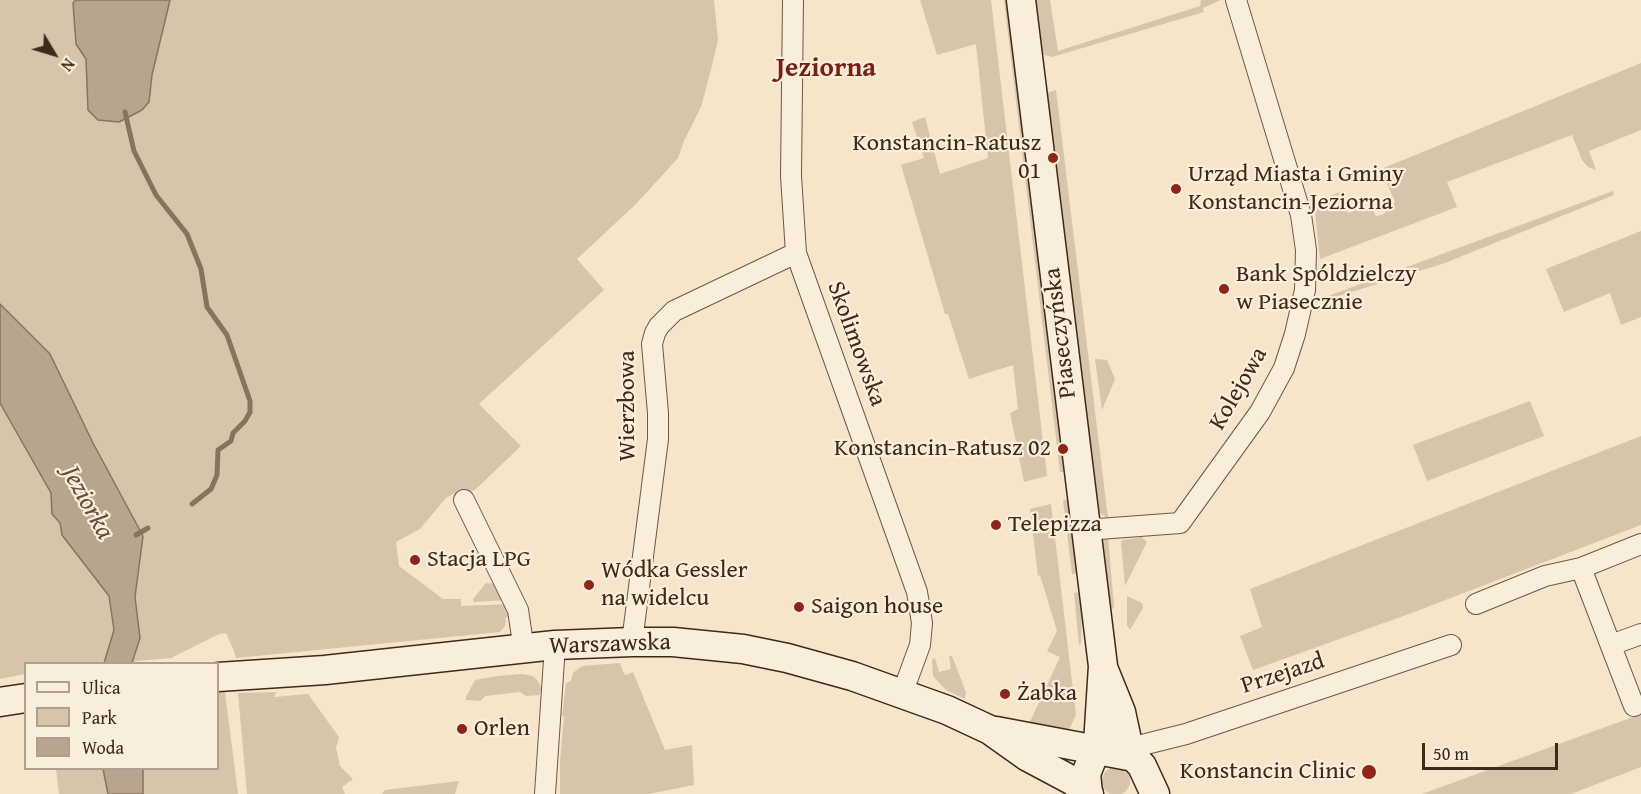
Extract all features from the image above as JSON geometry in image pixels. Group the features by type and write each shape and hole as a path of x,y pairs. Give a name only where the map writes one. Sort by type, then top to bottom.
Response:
{"main road":[{"name":"Piaseczyńska","path":"1021,0 1102,666 1096,751 1086,770 1089,794"},
{"name":"Warszawska","path":"219,677 325,670 555,645 632,642 709,645 767,654 852,676 947,710 990,730 1028,757 1073,781 1089,794"},
{"name":"Piaseczyńska","path":"1102,666 1121,712 1140,772"},
{"path":"0,702 24,698"},
{"name":"Warszawska","path":"990,730 1096,751 1140,772"}],"street":[{"name":"Skolimowska","path":"793,0 791,176 796,253 917,592 922,623 920,645 902,694"},
{"name":"Kolejowa","path":"1085,530 1180,523 1260,412 1284,368 1299,323 1305,290 1306,267 1301,215 1236,0"},
{"name":"Wierzbowa","path":"632,642 658,439 652,344 655,333 658,326 674,311 796,253"},
{"path":"464,500 518,610 524,650"},
{"path":"1476,604 1545,576 1581,568 1641,544"},
{"path":"1581,568 1634,706"},
{"path":"1611,645 1641,634"},
{"path":"545,794 555,645"},
{"name":"Przejazd","path":"1140,772 1186,734 1451,645"}],"green space":[{"path":"0,0 714,0 718,40 701,107 678,158 636,204 577,259 604,290 479,404 521,446 476,489 458,499 455,493 446,498 420,529 396,542 399,566 443,599 461,599 461,606 510,604 512,616 506,617 505,626 500,632 236,658 226,633 219,634 171,658 128,662 24,662 24,674 0,679"},
{"path":"920,0 991,0 1047,476 1024,482 1010,413 1018,409 1013,365 969,379 948,314 945,314 901,165 924,158 912,122 925,117 940,174 988,158 976,44 937,55"},
{"path":"1004,0 1010,0 1065,472 1060,472"},
{"path":"1034,0 1050,0 1058,51 1200,6 1201,0 1221,0 1203,8 1204,12 1052,57 1042,54"},
{"path":"1641,63 1641,130 1589,151 1596,170 1588,167 1582,160 1572,135 1447,182 1457,207 1320,259 1314,202 1340,192 1348,213 1371,206 1376,216 1382,215 1395,202 1381,169"},
{"path":"1056,90 1108,518 1098,512 1044,94"},
{"path":"1613,191 1614,195 1445,263 1316,303 1317,300"},
{"path":"1641,231 1641,317 1621,325 1610,293 1564,312 1546,269"},
{"path":"1095,359 1107,360 1115,379 1102,410"},
{"path":"1530,401 1544,436 1427,481 1413,445"},
{"path":"1641,436 1641,525 1409,614 1253,670 1240,636 1262,627 1250,589"},
{"path":"1068,499 1078,572 1076,574 1072,574 1063,500"},
{"path":"1051,504 1076,715 1070,728 1066,731 1029,724 1060,657 1047,651 1057,631 1040,575 1038,576 1030,509"},
{"path":"1108,535 1114,607 1112,609 1099,557 1099,544"},
{"path":"1142,537 1147,542 1125,586 1121,542"},
{"path":"486,583 495,584 509,600 474,602 473,599"},
{"path":"1080,592 1082,609 1081,644 1079,645 1074,593"},
{"path":"1127,596 1142,603 1143,608 1130,630 1127,625"},
{"path":"949,656 952,656 966,692 965,699 946,690 933,676 932,659 935,658 939,672 951,669"},
{"path":"620,663 626,675 633,672 665,750 692,745 694,785 649,794 560,794 564,717 562,716 566,683 571,681 573,673 582,666"},
{"path":"522,674 533,676 537,680 542,688 539,695 526,696 520,692 485,696 481,701 466,700 475,680"},
{"path":"225,692 238,794 59,794 56,770 219,770 219,693"},
{"path":"276,692 274,697 308,694 339,737 336,748 340,766 353,779 342,787 345,794 247,794 238,693"},
{"path":"1641,714 1641,767 1571,794 1422,794"},
{"path":"1116,767 1126,771 1130,781 1126,791 1116,795 1106,791 1102,781 1106,771"},
{"path":"459,781 455,794 382,794 385,790"}],"water":[{"path":"76,0 170,0 152,75 149,102 142,110 119,122 98,120 88,110 86,59 76,44 73,3"},
{"name":"Jeziorka","path":"0,304 50,354 93,443 143,536 135,597 140,638 132,662 104,662 114,630 109,596 62,535 60,523 52,514 51,493 0,403"},
{"path":"103,770 143,770 143,794 108,794"}],"waterway":[{"path":"125,112 134,151 156,195 187,234 201,269 207,307 227,335 250,401 250,412 245,421 233,433 231,441 218,450 217,475 211,489 192,504"},
{"path":"136,535 148,528"}],"place":[{"name":"Konstancin-Ratusz 01","path":"1053,158"},
{"name":"Urząd Miasta i Gminy Konstancin-Jeziorna","path":"1176,189"},
{"name":"Bank Spóldzielczy w Piasecznie","path":"1224,289"},
{"name":"Konstancin-Ratusz 02","path":"1063,449"},
{"name":"Telepizza","path":"996,525"},
{"name":"Stacja LPG","path":"415,560"},
{"name":"Wódka Gessler na widelcu","path":"589,585"},
{"name":"Saigon house","path":"799,607"},
{"name":"Żabka","path":"1005,694"},
{"name":"Orlen","path":"462,729"},
{"name":"Konstancin Clinic","path":"1369,772"}],"district":[{"name":"Jeziorna","path":"826,69"}]}
